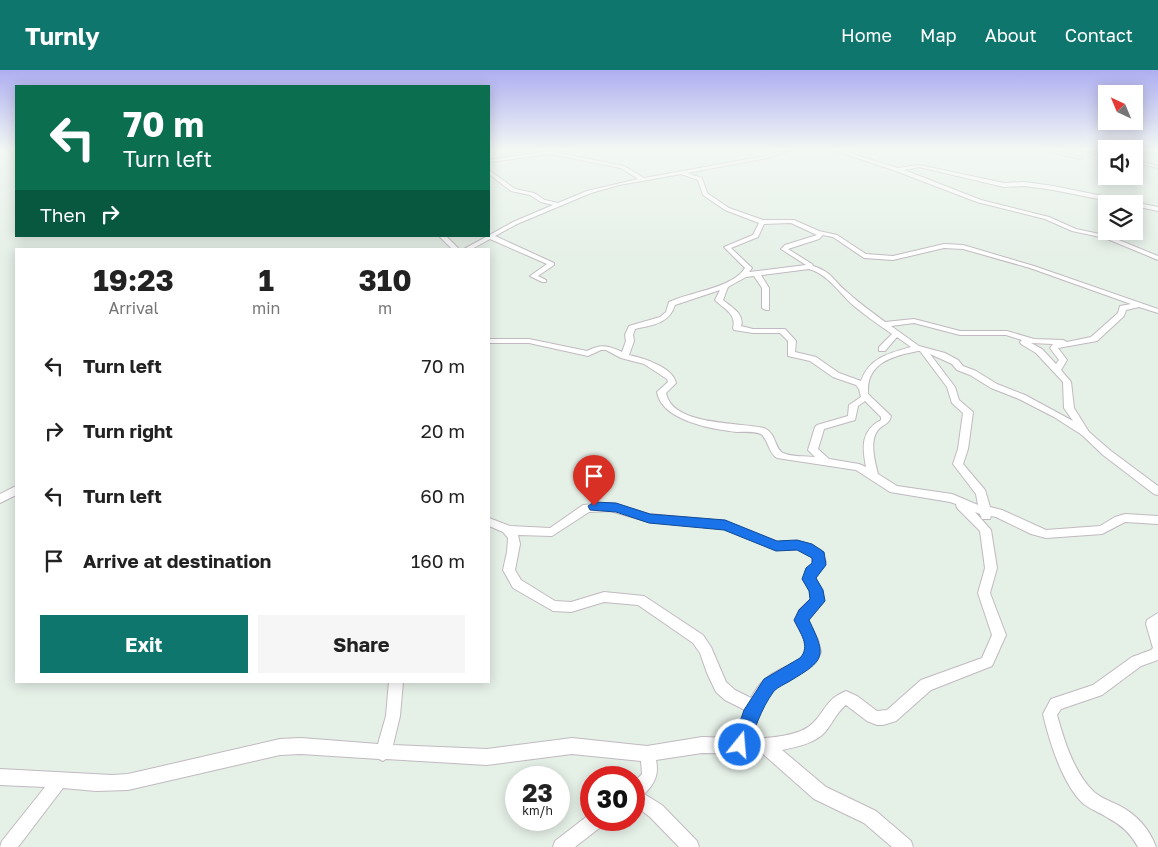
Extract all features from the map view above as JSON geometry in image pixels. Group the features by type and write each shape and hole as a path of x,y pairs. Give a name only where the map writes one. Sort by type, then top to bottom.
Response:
{"street":[{"path":"507,186 558,205"},
{"path":"490,236 558,205 596,190 614,186"},
{"path":"702,186 703,191 719,205 762,222 788,220 817,232 835,236 859,254 868,257 893,258 944,246 963,247 1032,267 1158,311"},
{"path":"940,186 973,199 1047,218 1074,230 1107,237 1158,258"},
{"path":"1041,186 1158,209"},
{"path":"746,276 749,268 727,247 756,236 762,222"},
{"path":"809,266 806,261 784,249 788,246 818,238 820,235 817,232"},
{"path":"490,236 552,264 533,276 544,281"},
{"path":"443,237 455,248"},
{"path":"469,248 487,237"},
{"path":"624,356 630,342 629,334 632,328 663,319 676,301 708,292 746,276 809,266 821,271 833,280 840,291 858,306 921,349 942,355 955,362 960,368 973,372 994,386 1022,397 1057,415 1085,433 1107,453 1158,491"},
{"path":"756,274 765,284 767,290 764,302 766,308"},
{"path":"725,285 718,300 738,316 737,328 753,331 782,331 792,341 791,354 813,359 839,377 859,383 865,393 886,416 885,421 875,428 871,434 870,462 873,475"},
{"path":"884,324 914,321 960,333 1008,333 1036,342 1069,342 1094,339 1121,314 1123,308 1137,304 1158,308"},
{"path":"882,349 897,333"},
{"path":"1018,337 1042,353 1069,387 1069,408 1085,433"},
{"path":"490,341 529,340 588,354 604,347 624,356 647,362 671,378 672,383 661,392 660,396 667,406 687,418 729,428 762,431 768,435 777,454 796,459 859,467 894,489 952,498 977,509 998,513 1035,531 1046,534 1102,530 1125,518 1158,520"},
{"path":"1057,370 1063,360 1054,347 1069,342"},
{"path":"828,463 813,450 820,427 824,424 852,418 854,405 865,393 867,376 875,363 904,351 921,349"},
{"path":"0,777 22,776 93,784 128,782 287,747 301,746 383,753 487,757 572,746 647,754 702,745 764,746 810,735 817,730 835,705 846,698 852,700 871,716 884,719 891,716 926,686 987,662 993,652 1000,632 984,593 991,568 985,530 986,510 981,492 958,464 963,450 968,412 955,401 951,387 921,349"},
{"path":"0,498 15,490"},
{"path":"952,498 974,517 985,530"},
{"path":"509,530 552,532 588,508 610,507 649,518 725,525 776,546 797,545 814,551 819,556 820,562 811,572 809,579 816,590 818,601 804,614 802,620 813,645 814,652 806,663 773,681 750,716 740,745"},
{"path":"490,522 505,526 509,530 514,543 509,570 517,584 546,603 559,606 571,607 604,597 640,600 698,639 704,646 721,686 728,694 755,707"},
{"path":"1158,619 1152,624 1158,644"},
{"path":"1148,847 1129,822 1091,799 1082,790 1076,781 1052,726 1050,714 1056,704 1097,690 1137,661 1155,655 1158,652"},
{"path":"383,753 393,716 396,683"},
{"path":"764,746 770,749 820,793 870,817 905,847"},
{"path":"645,783 648,781 651,769 647,754"},
{"path":"8,847 59,781"},
{"path":"645,804 656,811 691,847"},
{"path":"561,847 582,831"}],"route":[{"path":"594,506 622,509 649,518 725,525 776,546 797,545 808,548 819,556 819,565 809,575 810,582 816,590 818,601 802,617 802,624 813,645 814,652 806,663 769,684 746,724 740,745"}]}
